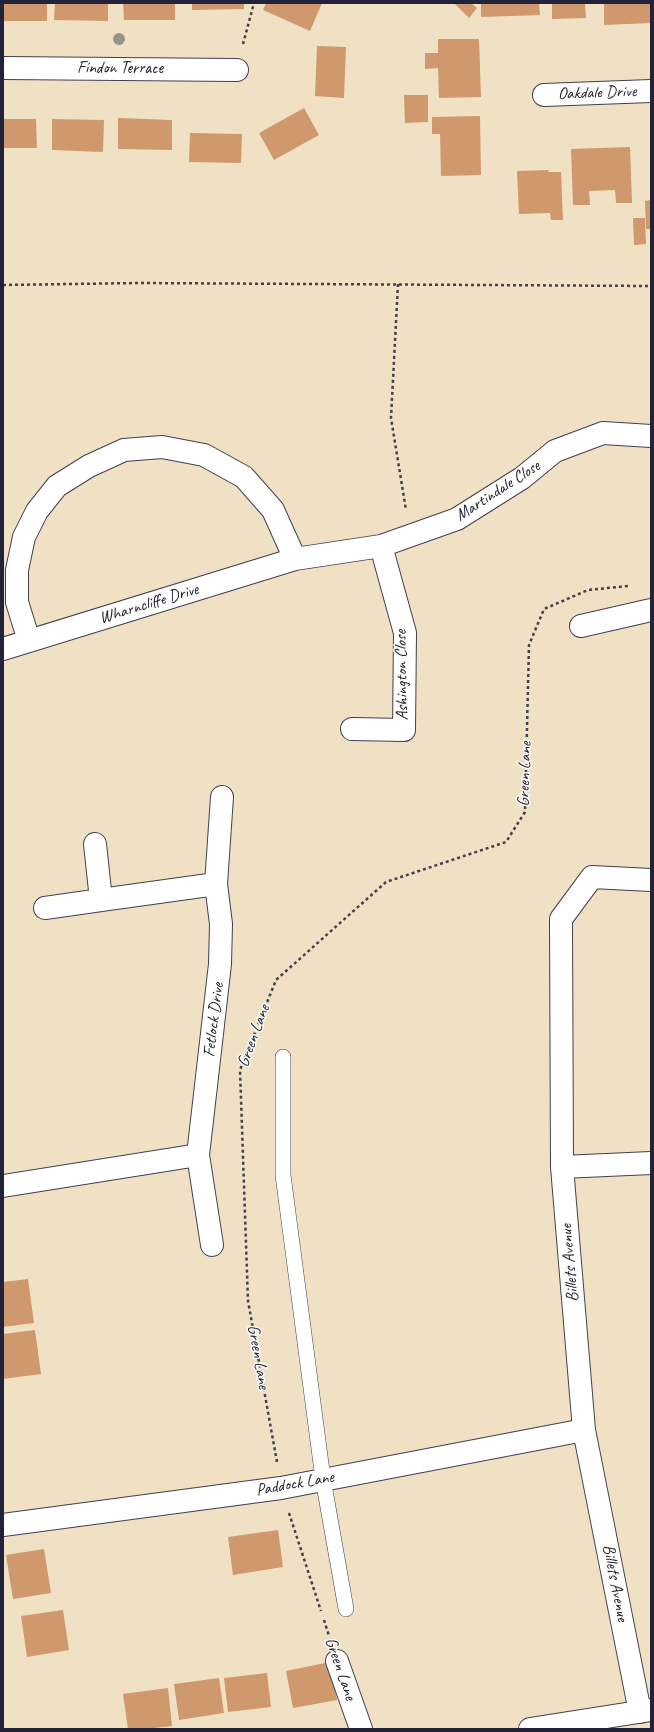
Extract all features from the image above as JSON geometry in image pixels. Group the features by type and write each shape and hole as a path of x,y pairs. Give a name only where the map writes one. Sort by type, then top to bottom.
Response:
{"street":[{"name":"Findon Terrace","path":"3,68 237,70"},
{"name":"Oakdale Drive","path":"544,95 651,91"},
{"name":"Martindale Close","path":"295,559 381,546 457,519 522,478 555,451 603,433 651,436"},
{"path":"29,641 17,602 17,570 24,537 37,511 57,486 89,466 124,450 162,447 204,455 244,477 273,510 295,559"},
{"name":"Ashington Close","path":"352,729 404,730 405,633 381,546"},
{"name":"Wharncliffe Drive","path":"3,649 295,559"},
{"path":"581,626 651,610"},
{"name":"Fetlock Drive","path":"212,1245 198,1155 220,964 221,924 216,884 222,797"},
{"path":"95,844 101,900"},
{"name":"Billets Avenue","path":"646,1711 584,1430 562,1167 561,919 592,877 651,880"},
{"path":"46,908 216,884"},
{"path":"3,1186 198,1155"},
{"path":"562,1167 651,1163"},
{"name":"Paddock Lane","path":"3,1525 281,1488 584,1430"},
{"name":"Green Lane","path":"337,1661 361,1729"},
{"path":"530,1729 646,1711"}],"lane":[{"path":"283,1057 283,1175 323,1480 346,1609"}],"path":[{"path":"237,70 254,3"},
{"path":"3,285 139,283 651,286"},
{"path":"398,284 391,418 411,536"},
{"name":"Green Lane","path":"337,1661 281,1488 248,1301 240,1070 276,980 386,882 506,842 525,812 529,645 544,609 588,590 635,586"}],"building":[{"path":"3,3 47,3 47,21 3,21"},
{"path":"55,3 108,3 108,21 54,20"},
{"path":"123,3 175,3 175,20 124,20"},
{"path":"192,3 244,3 244,9 192,10"},
{"path":"266,3 322,3 310,31 263,10"},
{"path":"454,3 471,3 477,8 469,18"},
{"path":"481,3 539,3 540,15 481,17"},
{"path":"552,3 585,3 586,18 552,19"},
{"path":"604,3 651,3 651,23 604,25"},
{"path":"438,39 479,39 481,97 439,98 438,68 425,69 425,53 438,53"},
{"path":"317,46 346,47 344,98 315,96"},
{"path":"404,95 428,95 428,122 405,123"},
{"path":"304,108 319,135 274,160 259,133"},
{"path":"480,116 481,175 441,176 440,134 432,134 432,117"},
{"path":"118,118 172,120 172,150 118,149"},
{"path":"3,119 36,119 37,148 3,148"},
{"path":"52,119 104,120 103,152 52,150"},
{"path":"190,133 242,134 241,163 189,162"},
{"path":"630,147 632,203 616,203 615,190 589,191 590,205 573,205 571,149"},
{"path":"549,170 548,172 561,172 563,220 551,220 550,213 519,214 517,171"},
{"path":"651,200 651,229 646,229 645,201"},
{"path":"633,218 645,218 646,244 634,245"},
{"path":"28,1279 34,1323 3,1327 3,1282"},
{"path":"35,1330 41,1374 3,1379 3,1334"},
{"path":"278,1530 283,1567 233,1575 228,1537"},
{"path":"44,1549 51,1593 13,1599 6,1555"},
{"path":"63,1610 69,1650 27,1657 21,1616"},
{"path":"330,1662 337,1700 293,1708 286,1671"},
{"path":"267,1673 271,1707 228,1712 224,1678"},
{"path":"219,1678 224,1713 179,1720 174,1684"},
{"path":"168,1688 172,1726 128,1729 123,1694"}]}
